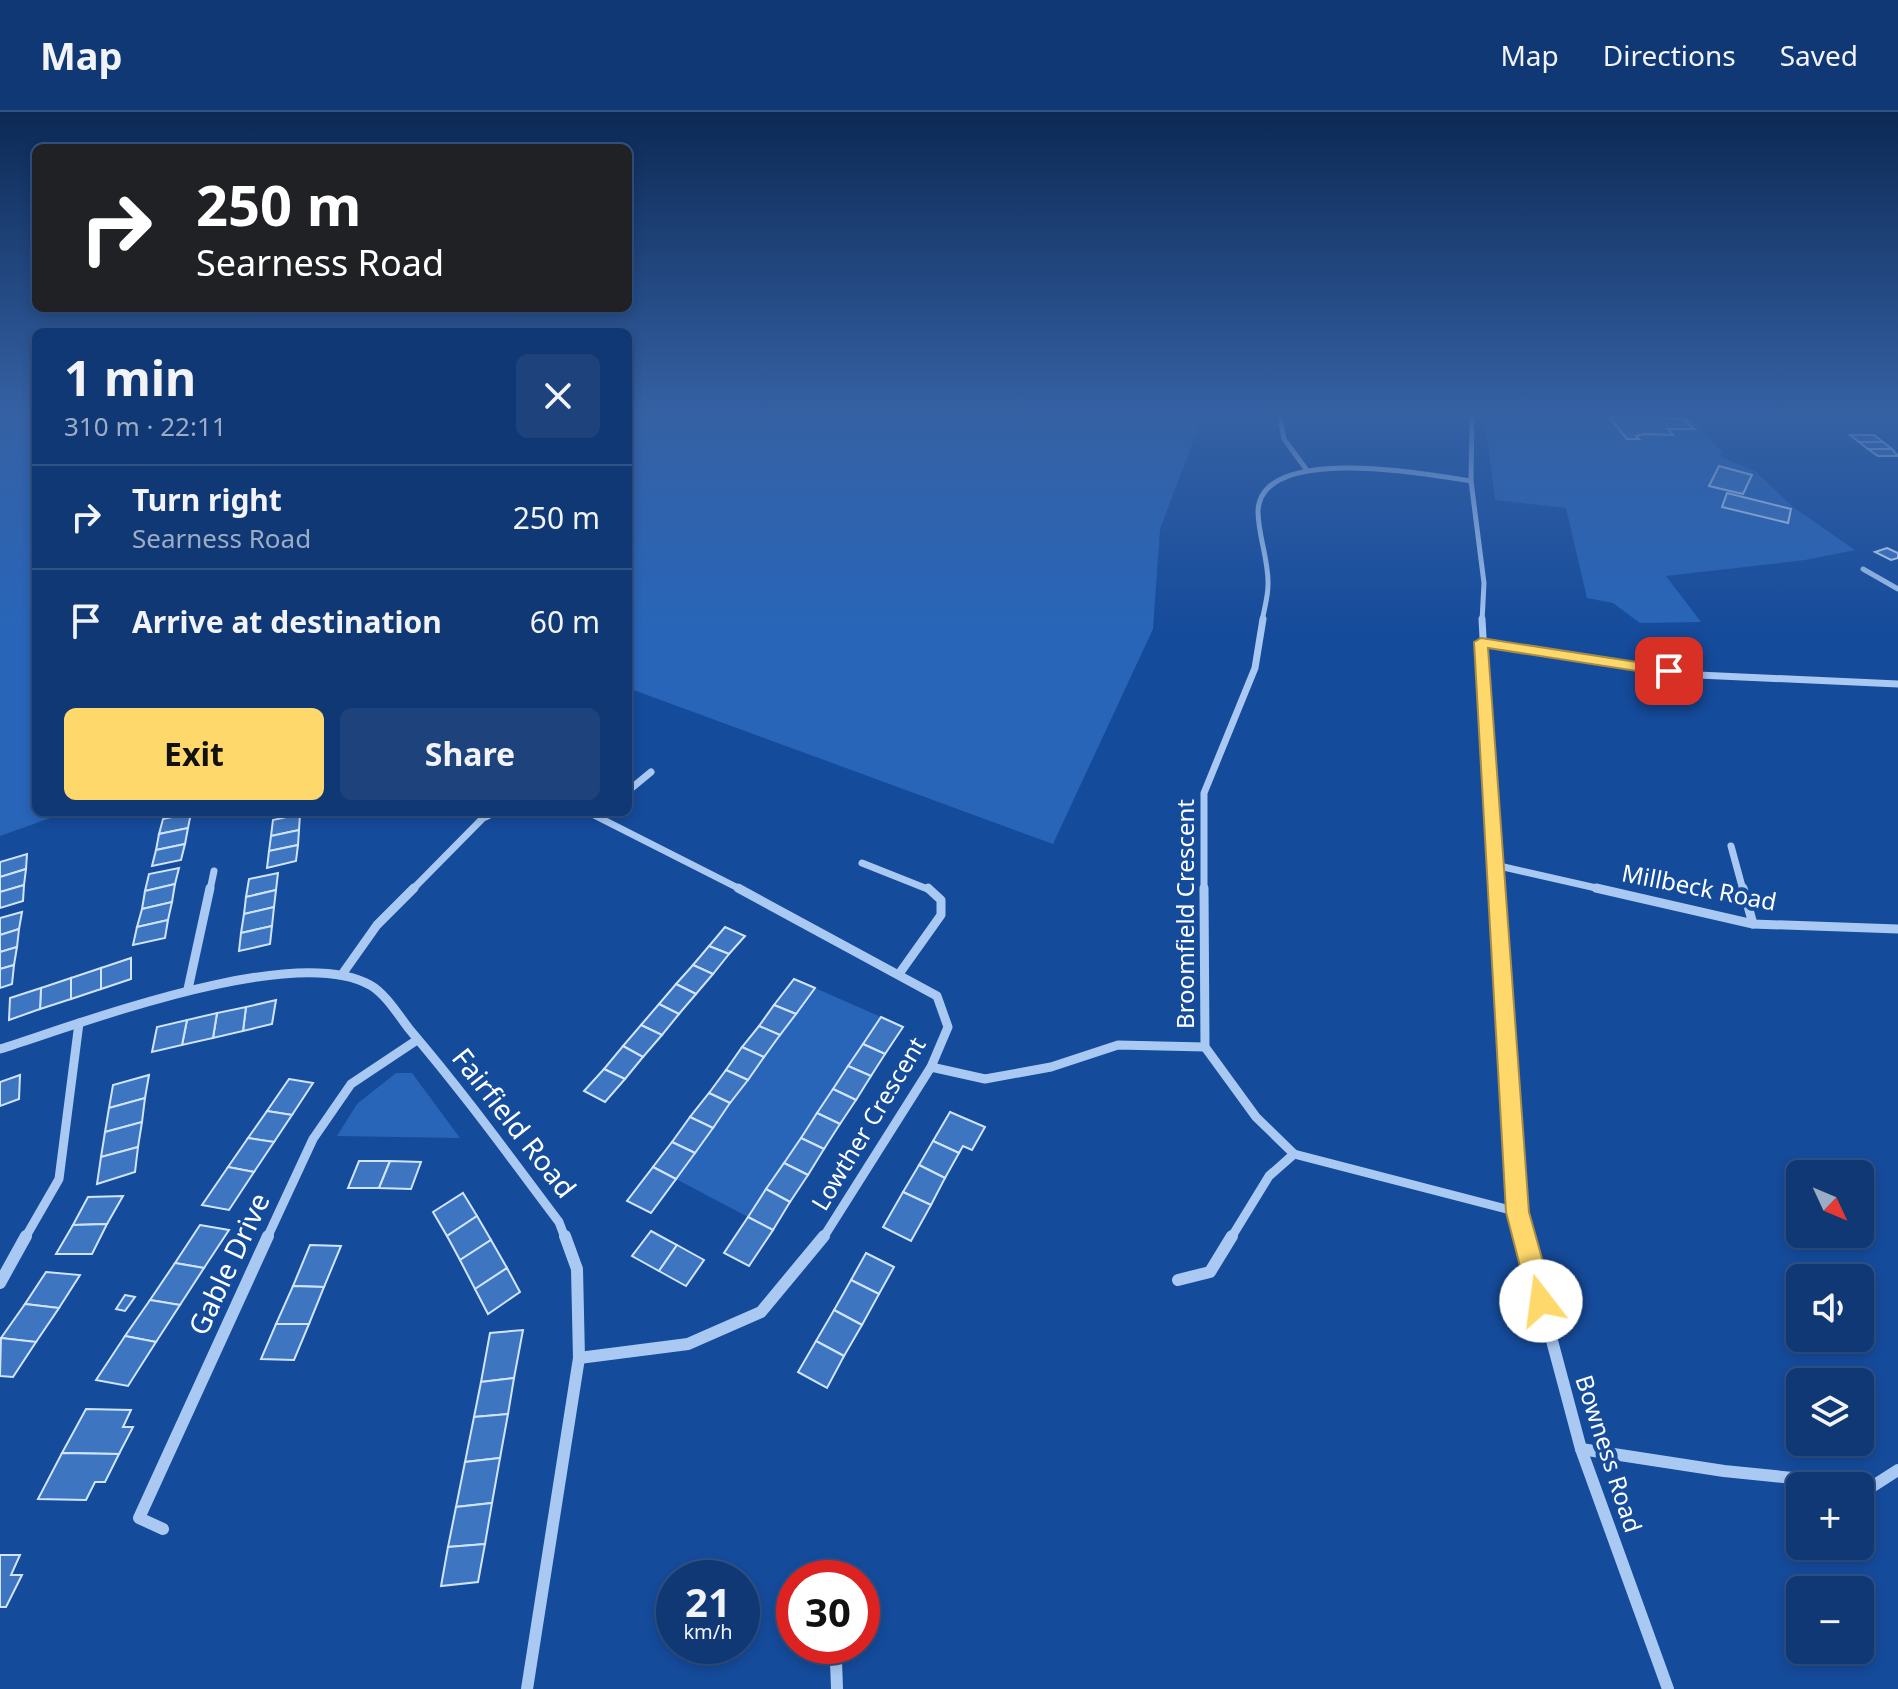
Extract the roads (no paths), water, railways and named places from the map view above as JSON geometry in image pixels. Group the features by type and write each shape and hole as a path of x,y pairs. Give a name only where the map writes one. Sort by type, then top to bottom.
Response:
{"street":[{"name":"Broomfield Crescent","path":"1272,487 1267,489 1258,509 1268,584 1255,668 1204,793 1205,1047 1256,1117 1294,1154 1518,1212"},
{"name":"Bowness Road","path":"1472,487 1484,583 1481,642 1518,1212 1581,1449 1668,1689"},
{"path":"1863,569 1898,589"},
{"path":"1481,642 1698,675 1898,684"},
{"path":"632,788 651,772"},
{"path":"343,973 377,925 487,816"},
{"name":"Lowther Crescent","path":"579,1358 688,1344 761,1312 814,1253 931,1067 948,1027 937,996 605,816"},
{"path":"1731,846 1753,924"},
{"path":"862,863 928,888 941,900 941,915 899,974"},
{"name":"Millbeck Road","path":"1495,865 1753,924 1898,929"},
{"path":"188,989 214,871"},
{"name":"Fairfield Road","path":"0,1049 188,989 311,971 343,973 373,986 440,1065 559,1222 577,1269 579,1358 527,1689"},
{"path":"0,1283 59,1179 79,1023"},
{"name":"Gable Drive","path":"163,1529 139,1518 313,1139 351,1084 417,1040"},
{"path":"931,1067 985,1079 1051,1067 1118,1045 1205,1047"},
{"path":"1178,1280 1210,1272 1269,1176 1294,1154"},
{"path":"1581,1449 1724,1471 1873,1486 1898,1470"},
{"path":"836,1664 837,1689"}]}
